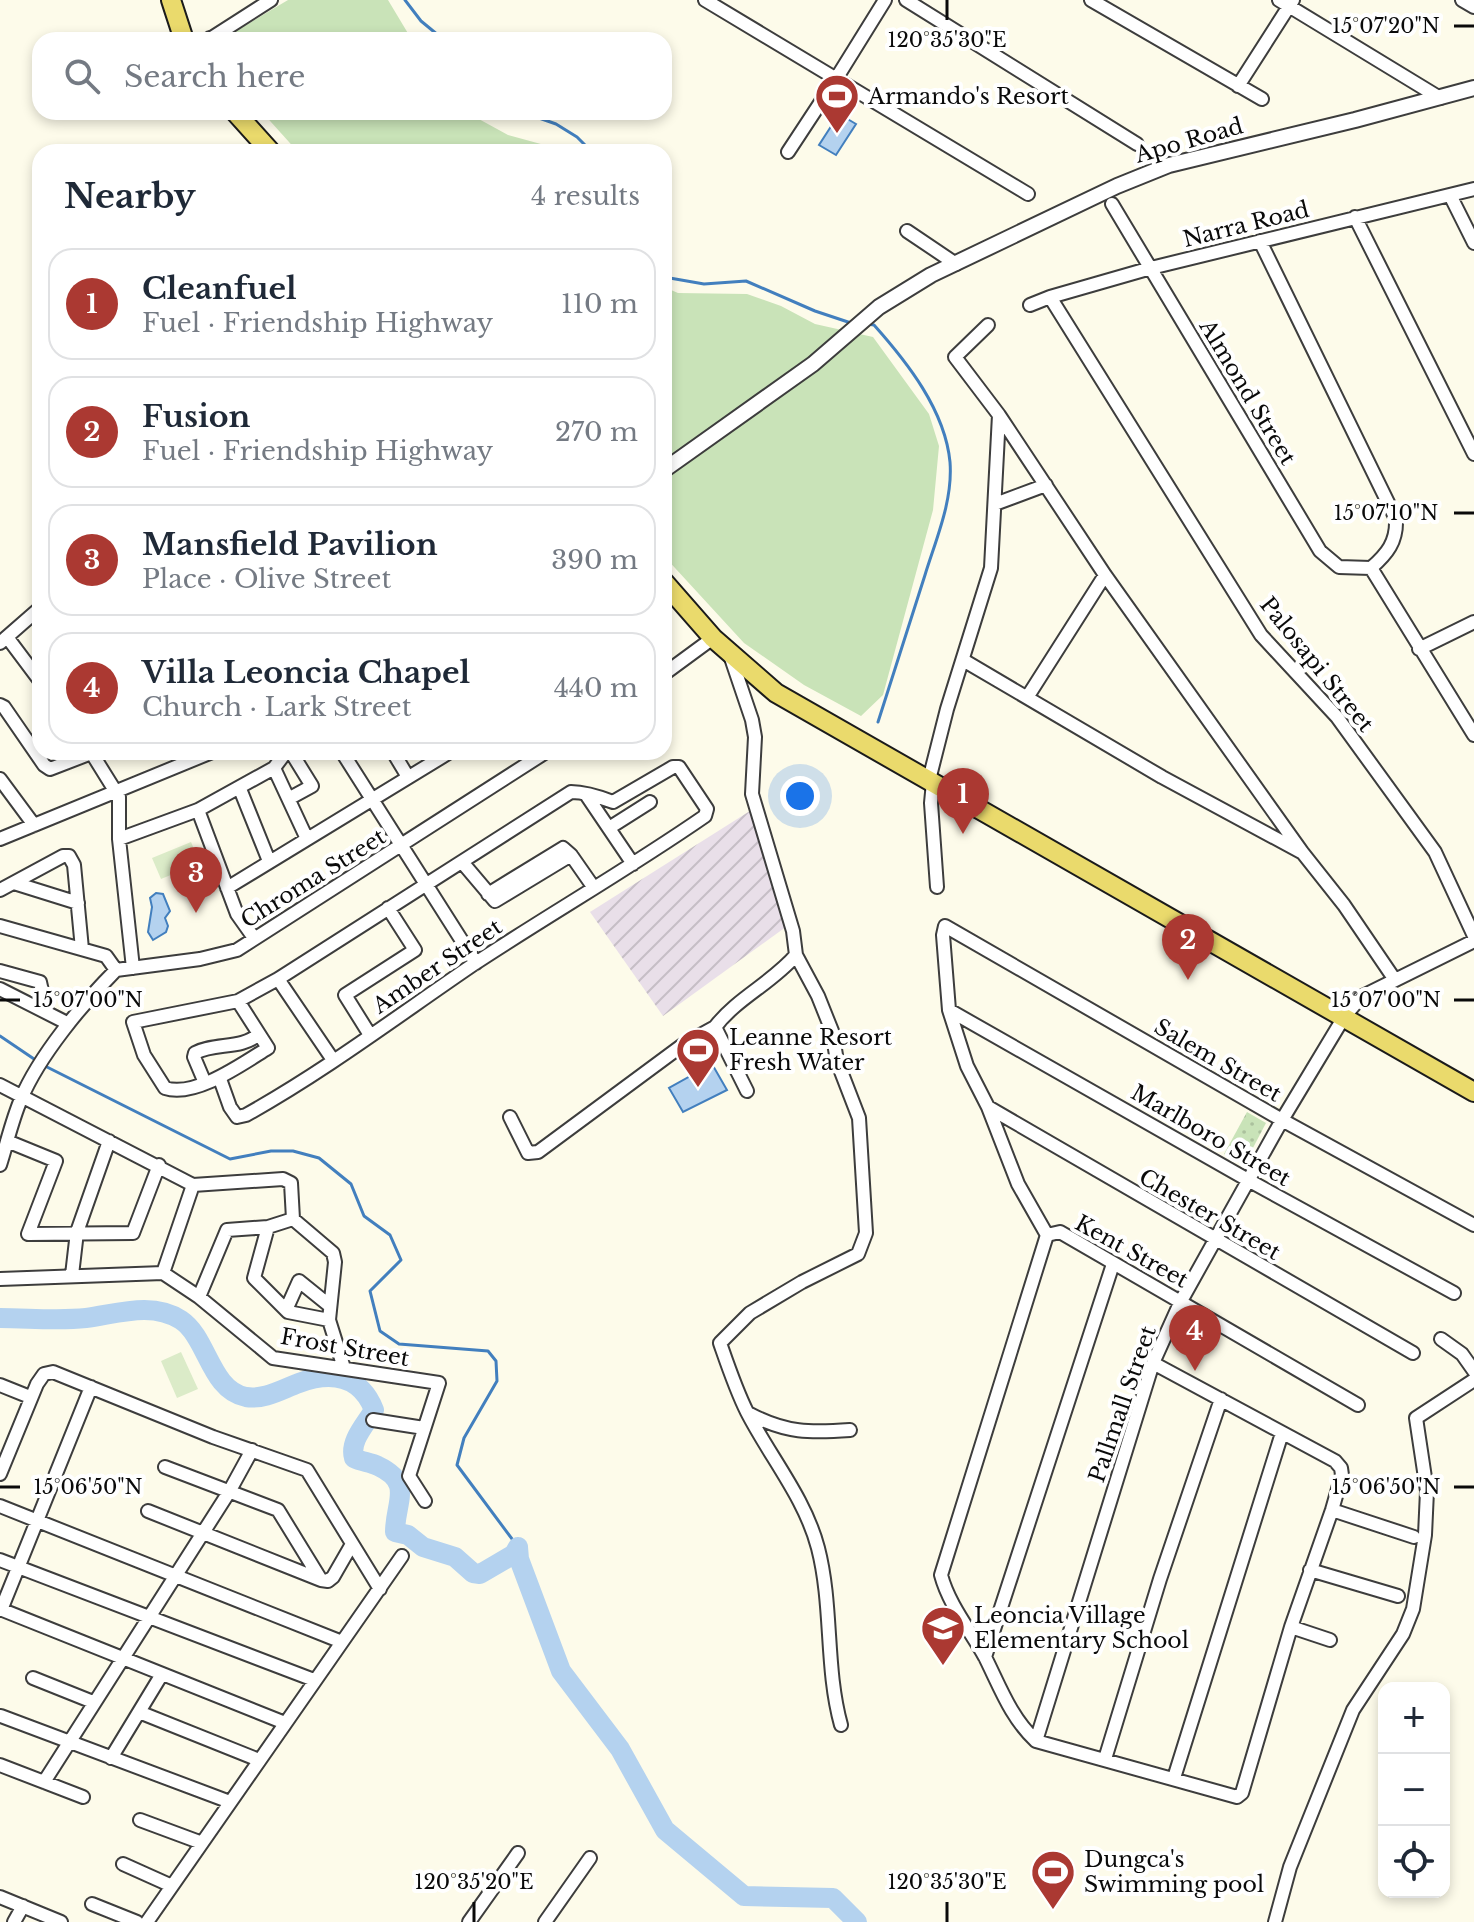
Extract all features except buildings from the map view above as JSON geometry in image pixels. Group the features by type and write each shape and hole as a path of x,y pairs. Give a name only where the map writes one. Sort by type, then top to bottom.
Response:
{"main road":[{"path":"171,0 181,32"},
{"path":"242,120 264,144"},
{"path":"672,591 730,655 776,693 1474,1092"}],"street":[{"path":"222,32 271,0"},
{"path":"705,0 1028,194"},
{"path":"788,152 885,0"},
{"path":"906,0 1137,144"},
{"path":"1091,0 1262,99"},
{"path":"1462,0 1474,7"},
{"path":"1238,86 1287,2 1440,98"},
{"name":"Apo Road","path":"672,464 813,364 879,307 931,275 1117,186 1169,165 1474,88"},
{"name":"Narra Road","path":"1030,305 1151,268 1474,189"},
{"path":"1450,195 1474,243"},
{"name":"Almond Street","path":"1112,204 1320,551 1339,567 1371,568"},
{"path":"1355,217 1474,454"},
{"path":"907,231 956,264"},
{"path":"1260,241 1396,519 1396,530 1387,553 1371,568 1474,734"},
{"name":"Palosapi Street","path":"1050,297 1261,635 1337,717 1435,852 1474,938"},
{"path":"988,325 955,357 999,415 1105,575 1395,980"},
{"path":"937,887 931,781 991,568 999,415"},
{"path":"995,504 1046,485"},
{"path":"1028,696 1105,575"},
{"path":"32,615 4,640 32,672"},
{"path":"1419,649 1474,622"},
{"path":"672,668 713,638"},
{"path":"730,655 755,737 752,794 793,931 796,955 832,1031 837,1061 859,1118 866,1233 858,1254 750,1313 720,1343 747,1412 799,1501 818,1548 833,1695 841,1725"},
{"path":"963,660 1162,777 1302,852"},
{"path":"0,705 32,748"},
{"path":"41,760 50,769 72,760"},
{"path":"97,760 117,792 133,968"},
{"path":"0,839 193,760"},
{"path":"119,839 198,810 240,789 282,760"},
{"path":"290,798 312,786 294,760"},
{"path":"347,760 476,963"},
{"path":"398,760 408,777"},
{"path":"227,888 437,760"},
{"name":"Chroma Street","path":"116,970 216,956 237,950 401,846 523,760"},
{"name":"Amber Street","path":"205,1083 172,1090 165,1088 144,1055 133,1022 238,1001 278,979 571,792 613,802 673,767 679,767 707,809 700,820 256,1109 237,1117 220,1079"},
{"path":"274,768 307,839"},
{"path":"0,779 34,825"},
{"path":"609,828 653,806 643,786"},
{"path":"240,789 269,861"},
{"path":"587,796 633,864"},
{"path":"198,810 237,914 254,938"},
{"path":"1272,838 1285,827"},
{"path":"462,862 495,901 571,855 594,888"},
{"path":"0,890 63,856 69,856 74,865 82,949"},
{"path":"14,883 78,903"},
{"path":"370,1035 345,995 415,950 388,908"},
{"path":"0,926 106,956 116,970 67,1023 38,1069 22,1098 0,1165"},
{"name":"Kent Street","path":"945,926 943,943 949,1010 967,1066 988,1107 1018,1184 1047,1235 1060,1232 1358,1405"},
{"name":"Salem Street","path":"945,926 1282,1120 1474,1225"},
{"name":"Pallmall Street","path":"1036,1741 1153,1363 1181,1301 1282,1120 1344,1017 1361,997 1474,938"},
{"path":"510,1117 528,1153 538,1152 684,1044 715,1027 734,1007 783,970 796,955"},
{"path":"0,971 40,982 42,991 37,1006"},
{"path":"278,979 333,1060"},
{"path":"0,989 67,1023"},
{"path":"238,1001 268,1048 220,1079 205,1083 195,1053 207,1047 245,1042 259,1034"},
{"name":"Marlboro Street","path":"949,1010 1454,1293"},
{"path":"715,1027 747,1091"},
{"path":"0,1085 193,1185 283,1179 291,1183 293,1219 333,1253 335,1262 329,1320 344,1368"},
{"name":"Chester Street","path":"988,1107 1413,1353"},
{"path":"7,1141 56,1161 28,1234 133,1233 159,1165"},
{"path":"72,1275 77,1232 109,1141"},
{"path":"0,1279 163,1273 193,1185"},
{"path":"199,1297 227,1230 268,1227 293,1219"},
{"path":"268,1227 254,1278 286,1310 329,1320"},
{"path":"1047,1235 941,1575 945,1589 1021,1727 1036,1741 1233,1796 1240,1795 1291,1627 1332,1510 1342,1475 1341,1468 1335,1461 1153,1363"},
{"path":"985,1657 1113,1264"},
{"name":"Frost Street","path":"163,1273 199,1297 273,1358 439,1383 409,1476 425,1501"},
{"path":"286,1310 299,1281 330,1306"},
{"path":"1441,1339 1462,1354 1474,1371"},
{"path":"0,1474 30,1397 44,1374 53,1372 307,1470 380,1589"},
{"path":"1275,1922 1290,1867 1353,1710 1403,1634 1413,1609 1425,1535 1427,1491 1416,1418 1474,1380"},
{"path":"0,1385 30,1397"},
{"path":"91,1387 0,1610 285,1723"},
{"path":"1105,1759 1160,1579 1221,1399"},
{"path":"747,1412 769,1424 797,1432 850,1430"},
{"path":"373,1420 424,1428"},
{"path":"1174,1778 1282,1433"},
{"path":"44,1782 229,1492 252,1450"},
{"path":"165,1467 278,1510 321,1580"},
{"path":"0,1506 342,1642"},
{"path":"1332,1510 1414,1537"},
{"path":"148,1511 321,1580 328,1581 333,1577 352,1544"},
{"path":"147,1922 402,1556"},
{"path":"0,1560 314,1680"},
{"path":"1310,1570 1398,1596"},
{"path":"1291,1627 1330,1640"},
{"path":"111,1758 162,1674"},
{"path":"33,1678 93,1702"},
{"path":"139,1712 259,1760"},
{"path":"1,1716 230,1802"},
{"path":"0,1765 83,1797"},
{"path":"140,1820 202,1843"},
{"path":"469,1922 518,1853"},
{"path":"545,1922 590,1858"},
{"path":"123,1864 172,1886"},
{"path":"0,1897 61,1922"},
{"path":"92,1904 137,1922"},
{"path":"14,1922 23,1906"}],"shaded area":[{"path":"753,809 790,924 663,1016 590,912"}],"green space":[{"path":"288,0 388,0 407,32 234,32"},
{"path":"269,120 481,120 508,135 541,144 291,144"},
{"path":"672,290 747,294 781,306 815,324 873,337 929,414 939,446 933,510 883,695 861,716 804,685 744,643 672,565"},
{"path":"191,842 200,863 161,879 152,858"},
{"path":"1247,1112 1266,1123 1244,1165 1224,1154"},
{"path":"181,1352 198,1389 177,1398 161,1361"}],"water":[{"name":"Armando's Resort","path":"839,114 856,124 836,155 819,145"},
{"path":"156,893 163,894 170,911 165,918 168,926 166,932 153,940 148,932 152,907 150,898"},
{"name":"Leanne Resort Fresh Water","path":"712,1064 727,1090 683,1112 669,1088"}],"waterway":[{"path":"405,0 434,32"},
{"path":"545,120 556,124 584,144"},
{"path":"672,278 704,284 746,281 851,323"},
{"path":"867,324 874,325 887,339 922,388 941,424 950,462 949,491 943,520 878,722"},
{"path":"0,1036 37,1061"},
{"path":"43,1065 230,1159 271,1151 293,1151 319,1158 351,1184 364,1216 390,1235 401,1260 370,1291 380,1331 399,1344 488,1351 496,1361 497,1381 464,1438 457,1465 518,1547"},
{"path":"0,1318 75,1319 146,1310 170,1314 190,1328 224,1385 246,1397 267,1395 311,1379 344,1379 361,1390 374,1410 356,1439 354,1458 378,1466 396,1479 400,1494 395,1532 408,1535 423,1547 455,1557 473,1573 480,1574 514,1554 518,1547"},
{"path":"518,1547 519,1559 561,1671 620,1749 665,1830 744,1896 833,1898 857,1922"}],"place":[{"name":"Armando's Resort","path":"837,135"},
{"name":"Cleanfuel","path":"963,834"},
{"name":"Mansfield Pavilion","path":"196,913"},
{"name":"Fusion","path":"1188,980"},
{"name":"Leanne Resort Fresh Water","path":"698,1089"},
{"name":"Villa Leoncia Chapel","path":"1195,1371"},
{"name":"Leoncia Village Elementary School","path":"943,1667"},
{"name":"Dungca's Swimming pool","path":"1053,1911"}]}
